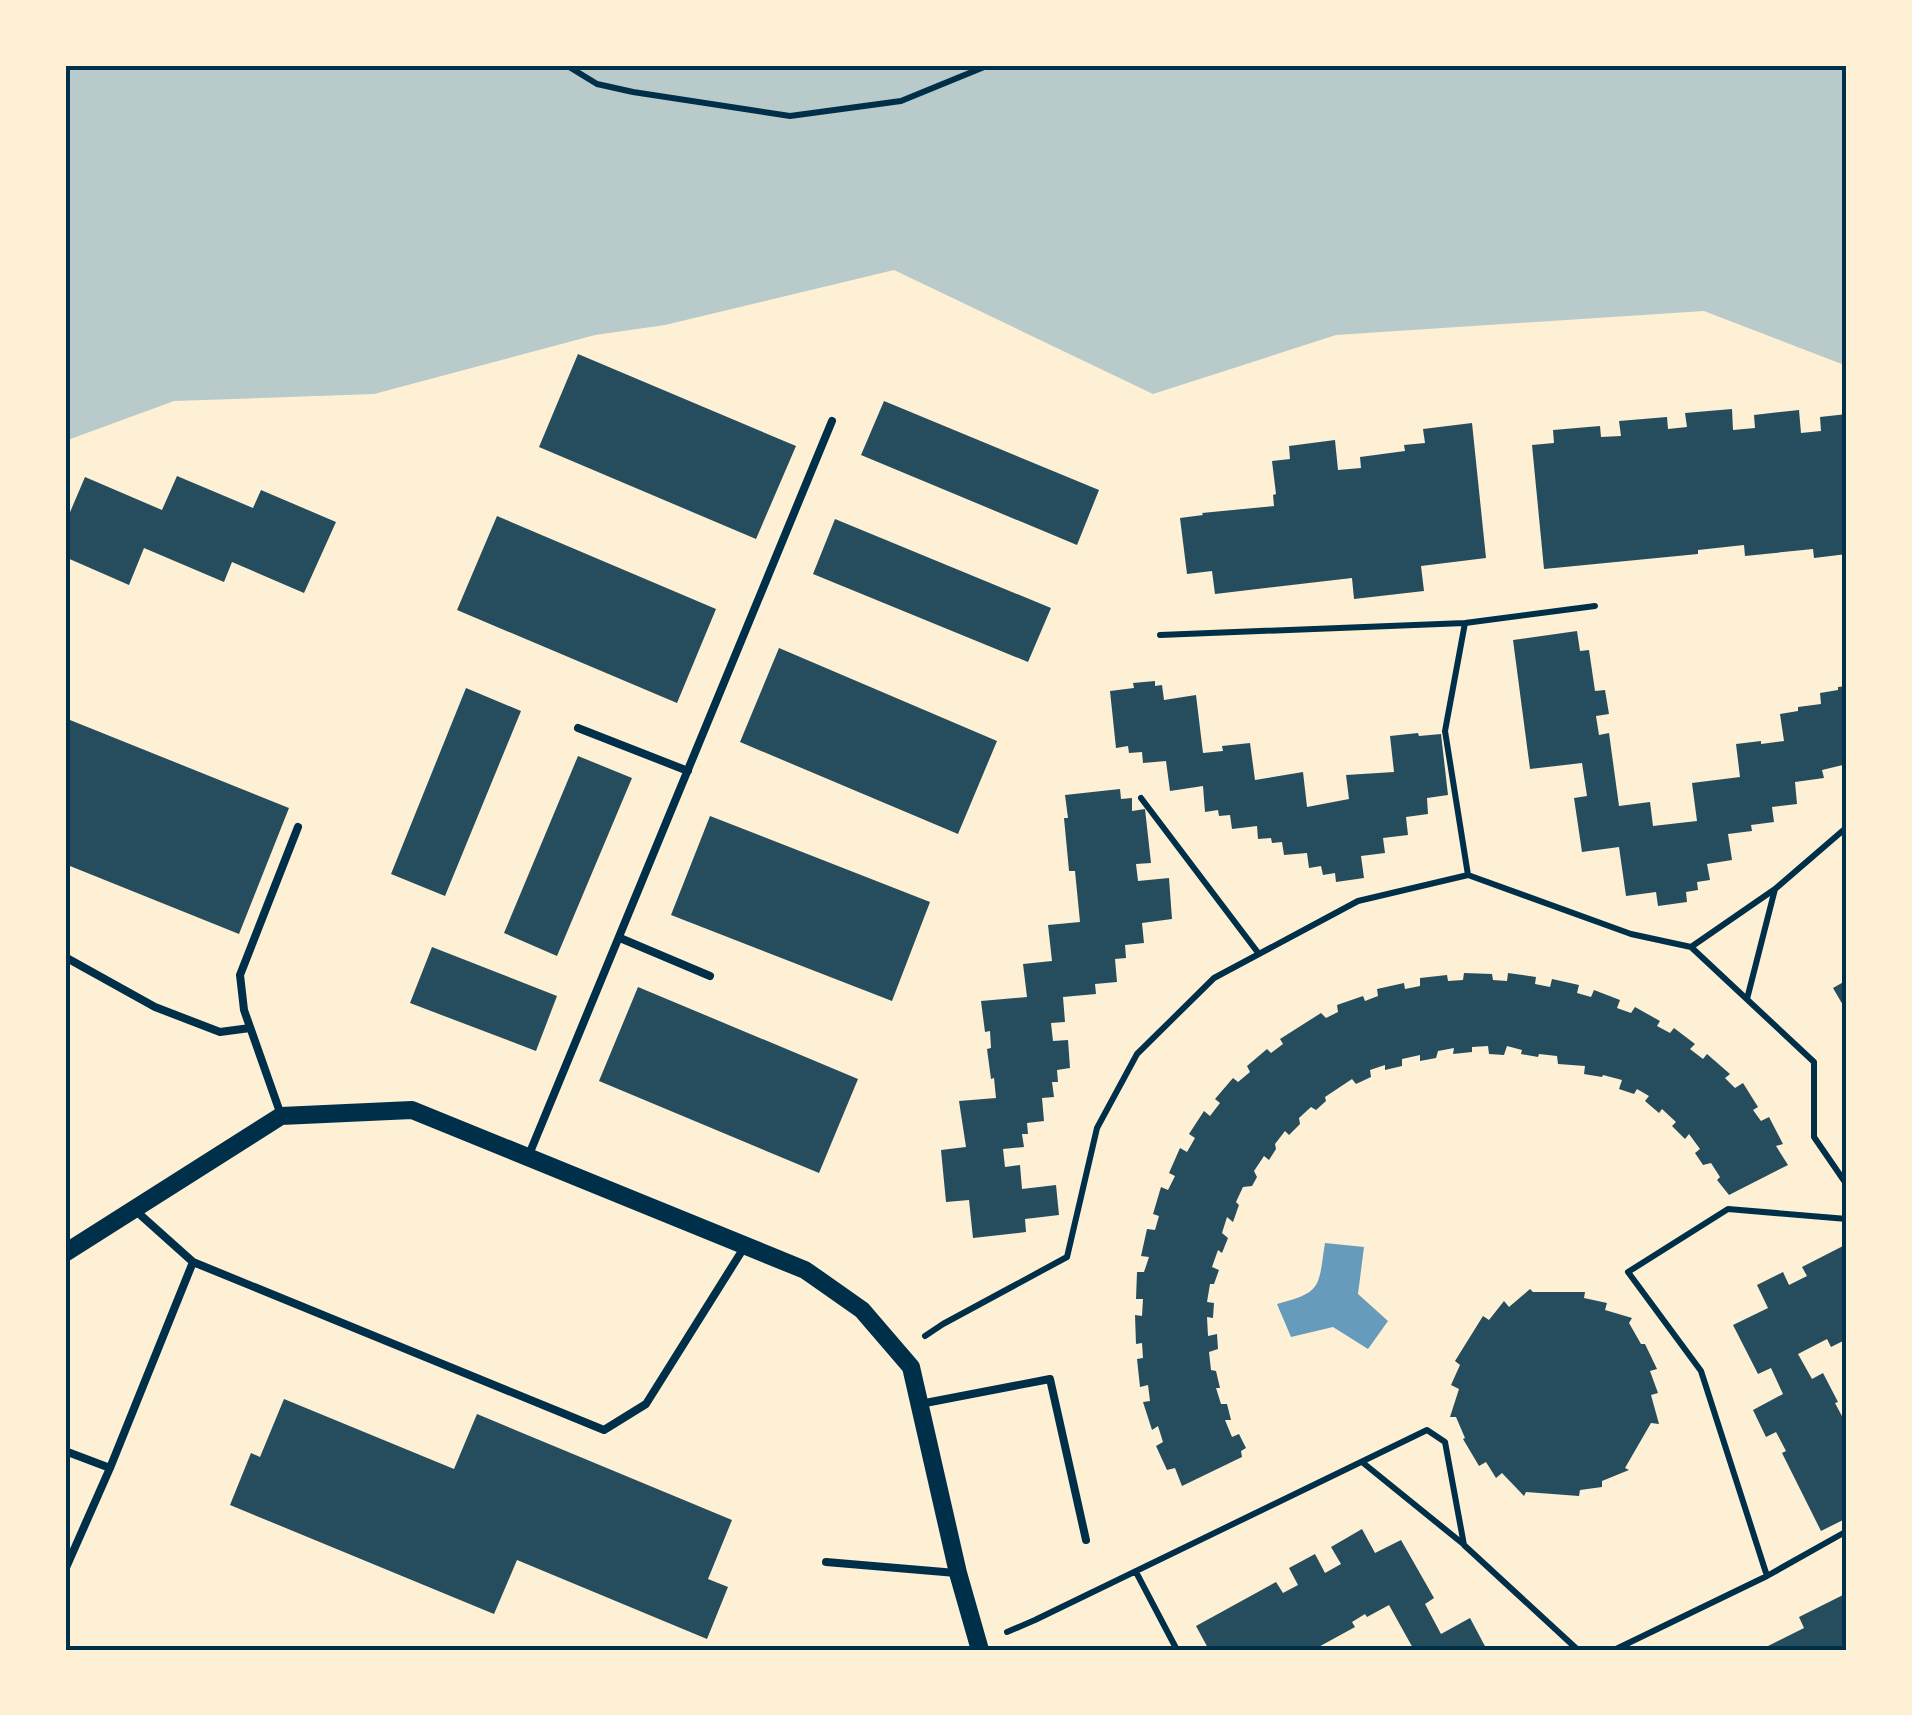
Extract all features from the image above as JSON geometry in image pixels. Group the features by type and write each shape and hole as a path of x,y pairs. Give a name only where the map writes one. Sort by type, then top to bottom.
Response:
{"street":[{"path":"65,1253 281,1116 412,1110 805,1270 862,1310 911,1367 979,1647"}],"lane":[{"path":"528,1157 832,421"},
{"path":"578,728 688,771"},
{"path":"281,1116 244,1010 240,975 298,827"},
{"path":"620,938 710,976"},
{"path":"65,957 155,1007 204,1026 220,1032 250,1028"},
{"path":"134,1210 193,1262 604,1430 646,1404 746,1246"},
{"path":"65,1570 193,1262"},
{"path":"920,1404 1050,1379 1086,1540"},
{"path":"65,1450 110,1468"},
{"path":"826,1562 958,1573"}],"path":[{"path":"566,65 597,84 790,116 901,101 989,65"},
{"path":"1160,635 1465,624 1595,606"},
{"path":"1465,624 1445,730 1468,875"},
{"path":"1141,798 1259,954"},
{"path":"1691,947 1775,889 1847,827"},
{"path":"900,1354 943,1324 1067,1258 1097,1128 1138,1054 1214,978 1358,902 1468,875 1631,934 1691,947 1814,1062 1814,1136 1847,1185"},
{"path":"1748,999 1775,889"},
{"path":"1767,1576 1701,1371 1628,1272 1728,1209 1847,1220"},
{"path":"979,1647 1427,1430 1445,1442 1464,1545"},
{"path":"1362,1462 1464,1545 1578,1650"},
{"path":"1614,1650 1767,1576 1847,1530"},
{"path":"1136,1572 1177,1650"}],"shaded area":[{"path":"65,65 1847,65 1847,366 1704,311 1336,335 1153,394 894,270 665,325 595,335 374,394 174,401 65,441"}],"water":[{"path":"1325,1243 1364,1247 1358,1294 1388,1321 1368,1349 1333,1327 1291,1337 1277,1304 1303,1296 1316,1285"}],"building":[{"path":"578,354 796,446 756,539 539,447"},
{"path":"884,401 1099,490 1077,545 861,455"},
{"path":"1732,409 1733,430 1755,428 1754,415 1799,410 1801,433 1821,431 1820,417 1847,414 1847,554 1814,558 1813,549 1745,556 1744,545 1698,550 1698,554 1544,569 1532,445 1554,443 1553,430 1600,426 1601,437 1621,436 1619,421 1667,417 1668,429 1687,427 1685,413"},
{"path":"1472,423 1486,558 1421,566 1424,591 1354,599 1352,578 1215,594 1212,571 1187,574 1180,518 1274,506 1272,461 1290,459 1289,446 1335,440 1338,470 1361,468 1360,457 1405,451 1404,445 1425,443 1423,429"},
{"path":"177,476 253,508 261,490 336,522 304,593 232,562 224,582 144,548 129,585 65,557 65,524 85,477 162,510"},
{"path":"497,516 716,609 677,703 457,610"},
{"path":"835,519 1051,608 1028,662 813,574"},
{"path":"1577,631 1580,651 1589,650 1595,691 1605,690 1609,714 1596,716 1599,735 1609,733 1619,806 1650,802 1653,826 1697,821 1692,783 1740,777 1736,744 1784,741 1780,714 1821,704 1820,693 1847,686 1847,764 1822,770 1824,778 1795,782 1797,804 1772,807 1774,822 1751,825 1752,831 1728,834 1732,860 1707,864 1710,880 1697,882 1698,890 1686,892 1687,902 1658,906 1656,892 1626,896 1619,847 1582,852 1574,798 1587,796 1582,763 1530,769 1513,640"},
{"path":"779,648 997,741 958,834 740,742"},
{"path":"1155,681 1155,686 1162,685 1164,700 1196,695 1203,753 1250,743 1255,780 1303,772 1307,807 1349,799 1346,775 1394,772 1390,736 1418,733 1441,734 1448,795 1427,798 1428,814 1406,817 1408,835 1383,838 1385,853 1361,856 1364,878 1336,882 1335,873 1323,875 1321,866 1309,868 1307,853 1284,855 1282,842 1258,839 1257,826 1232,829 1230,815 1219,816 1218,810 1205,812 1203,786 1170,791 1166,761 1143,763 1142,752 1129,753 1128,746 1116,748 1110,691"},
{"path":"466,688 521,711 445,896 391,874"},
{"path":"65,718 289,808 239,934 65,864"},
{"path":"578,756 632,778 557,956 504,933"},
{"path":"1120,789 1121,799 1132,798 1132,811 1145,809 1151,863 1136,864 1138,881 1169,878 1172,919 1142,923 1144,943 1125,945 1126,958 1115,959 1117,982 1095,984 1096,994 1063,997 1065,1022 1051,1023 1053,1041 1068,1040 1070,1068 1057,1070 1058,1082 1052,1082 1054,1097 1042,1098 1044,1121 1027,1123 1028,1134 1022,1134 1024,1147 1003,1149 1005,1167 1020,1165 1022,1189 1056,1185 1059,1215 1025,1219 1026,1232 973,1238 969,1200 946,1202 941,1150 966,1147 959,1101 996,1098 987,1049 991,1048 990,1031 985,1032 981,1001 1027,997 1023,964 1052,961 1048,925 1080,922 1075,871 1069,871 1065,795"},
{"path":"710,816 930,902 892,1001 671,915"},
{"path":"432,947 557,996 536,1051 410,1003"},
{"path":"1464,973 1492,974 1493,980 1507,981 1508,973 1536,977 1535,984 1550,987 1552,979 1579,985 1577,993 1591,997 1594,990 1620,1000 1617,1008 1631,1013 1635,1007 1660,1021 1657,1026 1670,1033 1674,1028 1695,1044 1690,1049 1703,1059 1707,1054 1730,1074 1725,1078 1735,1088 1743,1083 1758,1107 1753,1110 1761,1121 1769,1117 1783,1144 1776,1146 1788,1165 1729,1195 1717,1180 1720,1177 1711,1163 1703,1165 1695,1153 1700,1149 1689,1134 1685,1139 1672,1126 1676,1122 1645,1101 1649,1096 1637,1089 1634,1094 1619,1089 1622,1080 1584,1074 1585,1066 1558,1064 1557,1056 1521,1054 1522,1050 1507,1046 1504,1055 1489,1054 1488,1046 1453,1054 1454,1048 1438,1051 1436,1058 1420,1061 1420,1055 1402,1059 1402,1066 1385,1070 1385,1065 1370,1070 1371,1077 1356,1084 1352,1079 1325,1097 1326,1101 1316,1110 1311,1107 1289,1135 1285,1131 1269,1160 1264,1156 1254,1171 1257,1177 1252,1186 1243,1187 1233,1222 1227,1217 1222,1233 1228,1238 1212,1267 1219,1270 1214,1284 1210,1284 1207,1302 1214,1303 1213,1318 1207,1317 1208,1336 1217,1334 1218,1349 1209,1352 1221,1404 1227,1404 1231,1420 1225,1420 1232,1437 1239,1434 1246,1448 1241,1451 1242,1457 1182,1486 1175,1468 1167,1470 1156,1446 1163,1442 1158,1426 1152,1430 1143,1402 1150,1401 1148,1385 1140,1387 1137,1359 1143,1358 1142,1343 1136,1344 1135,1315 1142,1316 1143,1299 1136,1299 1137,1272 1144,1272 1149,1257 1141,1256 1147,1229 1155,1230 1159,1216 1153,1214 1161,1187 1168,1190 1175,1176 1169,1173 1180,1148 1187,1152 1195,1138 1189,1134 1204,1111 1210,1116 1220,1103 1215,1099 1233,1078 1238,1082 1250,1072 1247,1066 1267,1049 1271,1053 1283,1044 1280,1039 1321,1013 1326,1018 1338,1012 1337,1005 1363,996 1365,1001 1378,996 1377,989 1404,983 1405,989 1420,986 1420,978 1447,975 1448,981 1463,980"},
{"path":"1847,980 1847,1012 1833,988"},
{"path":"638,987 858,1079 819,1173 599,1081"},
{"path":"1843,1246 1847,1253 1847,1339 1831,1347 1827,1339 1798,1354 1812,1379 1823,1373 1844,1420 1847,1418 1847,1518 1821,1531 1782,1453 1786,1451 1776,1432 1766,1437 1753,1410 1783,1394 1771,1368 1758,1374 1733,1325 1768,1308 1757,1285 1783,1272 1789,1285 1807,1276 1802,1267"},
{"path":"1530,1289 1585,1292 1584,1298 1607,1303 1605,1310 1632,1318 1629,1323 1657,1369 1650,1371 1658,1393 1651,1395 1659,1424 1651,1423 1625,1468 1629,1470 1602,1481 1602,1487 1580,1490 1579,1496 1526,1492 1524,1496 1502,1473 1496,1478 1486,1462 1479,1466 1463,1439 1456,1417 1450,1417 1459,1389 1451,1385 1460,1365 1455,1361 1483,1316 1489,1320 1504,1301 1509,1307"},
{"path":"284,1399 454,1469 477,1414 732,1520 708,1579 728,1587 707,1639 517,1560 494,1614 230,1505 251,1453 260,1457"},
{"path":"1362,1529 1375,1553 1401,1540 1434,1598 1425,1604 1441,1634 1470,1618 1487,1650 1414,1650 1389,1605 1367,1617 1365,1614 1352,1622 1355,1627 1313,1650 1209,1650 1196,1626 1276,1582 1283,1593 1298,1585 1289,1568 1315,1554 1325,1573 1341,1564 1331,1547"},
{"path":"1847,1593 1847,1650 1760,1650 1804,1628 1799,1617"}]}
